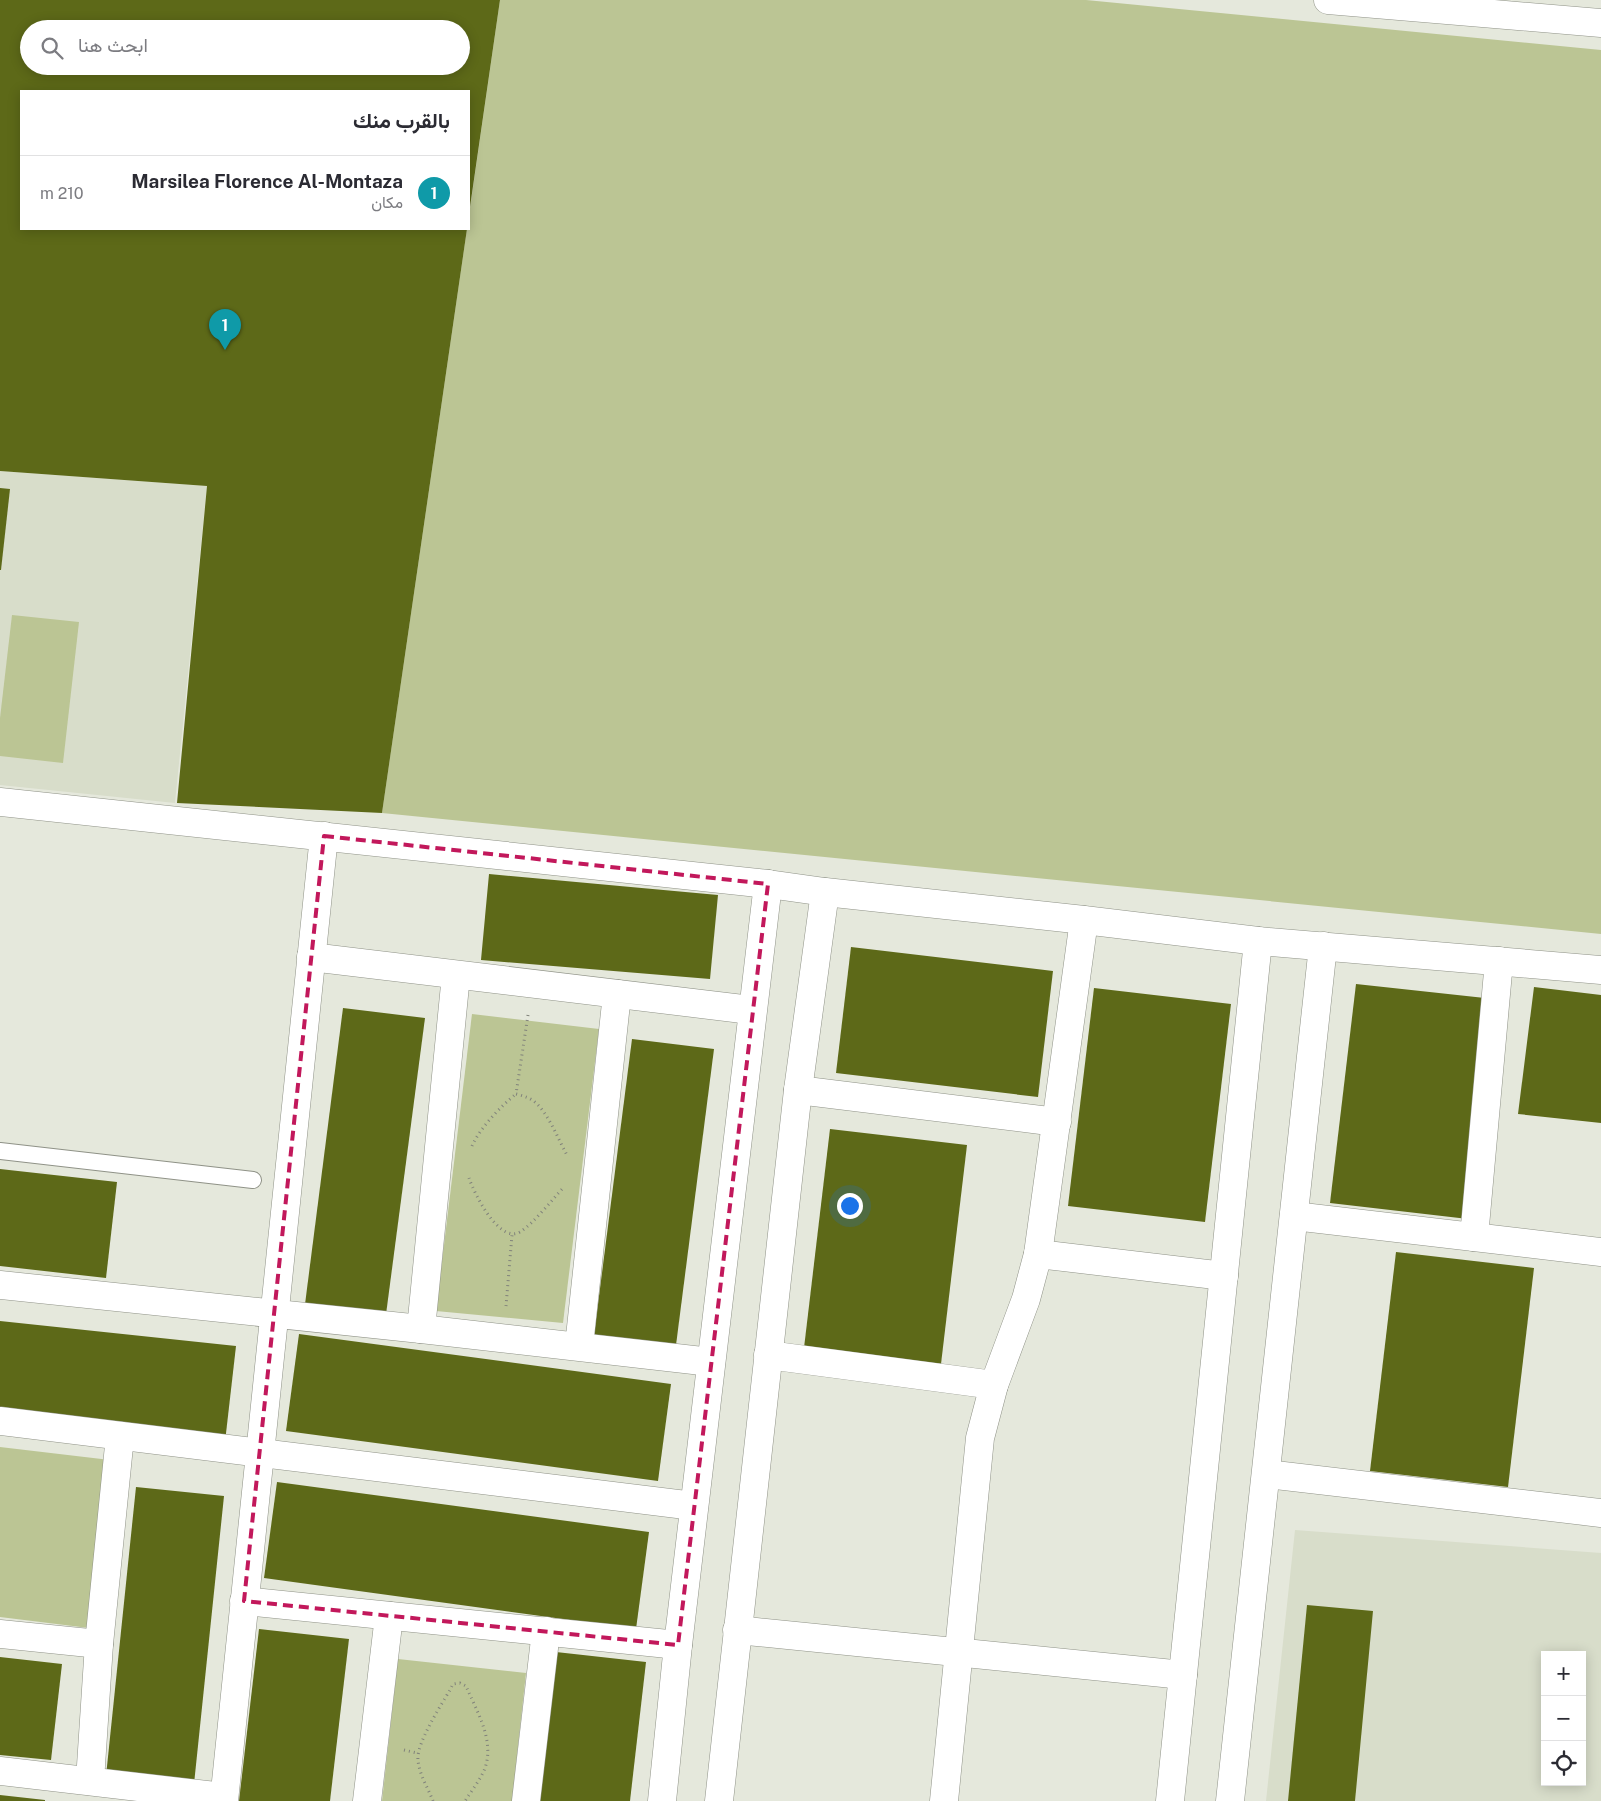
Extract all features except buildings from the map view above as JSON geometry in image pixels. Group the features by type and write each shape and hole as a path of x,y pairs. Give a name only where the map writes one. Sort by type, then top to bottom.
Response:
{"street":[{"path":"1328,0 1601,23"},
{"path":"0,802 768,884 1258,940 1601,970"},
{"path":"0,1771 224,1799 324,836"},
{"path":"662,1801 694,1506 768,884"},
{"path":"719,1801 798,1090 825,892"},
{"path":"944,1801 980,1438 994,1385 1026,1299 1038,1254 1084,920"},
{"path":"1170,1801 1258,940"},
{"path":"1230,1801 1323,946"},
{"path":"311,957 752,1010"},
{"path":"1474,1237 1498,961"},
{"path":"420,1329 456,975"},
{"path":"579,1346 617,994"},
{"path":"798,1090 1057,1122"},
{"path":"1294,1216 1601,1252"},
{"path":"1038,1254 1224,1276"},
{"path":"0,1285 579,1346 711,1362"},
{"path":"768,1355 994,1385"},
{"path":"0,1421 694,1506"},
{"path":"90,1781 99,1644 120,1436"},
{"path":"1267,1474 1601,1514"},
{"path":"244,1601 678,1645"},
{"path":"367,1801 389,1616"},
{"path":"738,1630 1183,1675"},
{"path":"526,1801 546,1631"},
{"path":"0,1634 99,1644"}],"lane":[{"path":"0,1151 253,1180"}],"path":[{"path":"470,1152 476,1138 503,1105 516,1094 528,1015"},
{"path":"516,1094 528,1098 537,1104 570,1162"},
{"path":"466,1171 472,1187 490,1217 504,1231 512,1235 527,1226 565,1186"},
{"path":"506,1306 512,1235"},
{"path":"433,1801 418,1762 418,1753 453,1684 460,1683 466,1686 488,1744 485,1769 465,1801"}],"highlighted area":[{"path":"324,836 768,884 678,1645 244,1601"}],"shaded area":[{"path":"0,471 207,486 175,803 0,785"},
{"path":"1295,1530 1601,1553 1601,1801 1266,1801"}],"green space":[{"path":"500,0 1086,0 1601,50 1601,934 382,813 467,230 470,230 470,208"},
{"path":"12,615 79,622 63,763 0,756 0,718"},
{"path":"472,1014 599,1029 563,1323 436,1311"},
{"path":"0,1447 110,1460 89,1628 0,1617"},
{"path":"398,1659 526,1673 512,1801 382,1801"}],"place":[{"name":"Marsilea Florence Al-Montaza","path":"225,350"}]}
